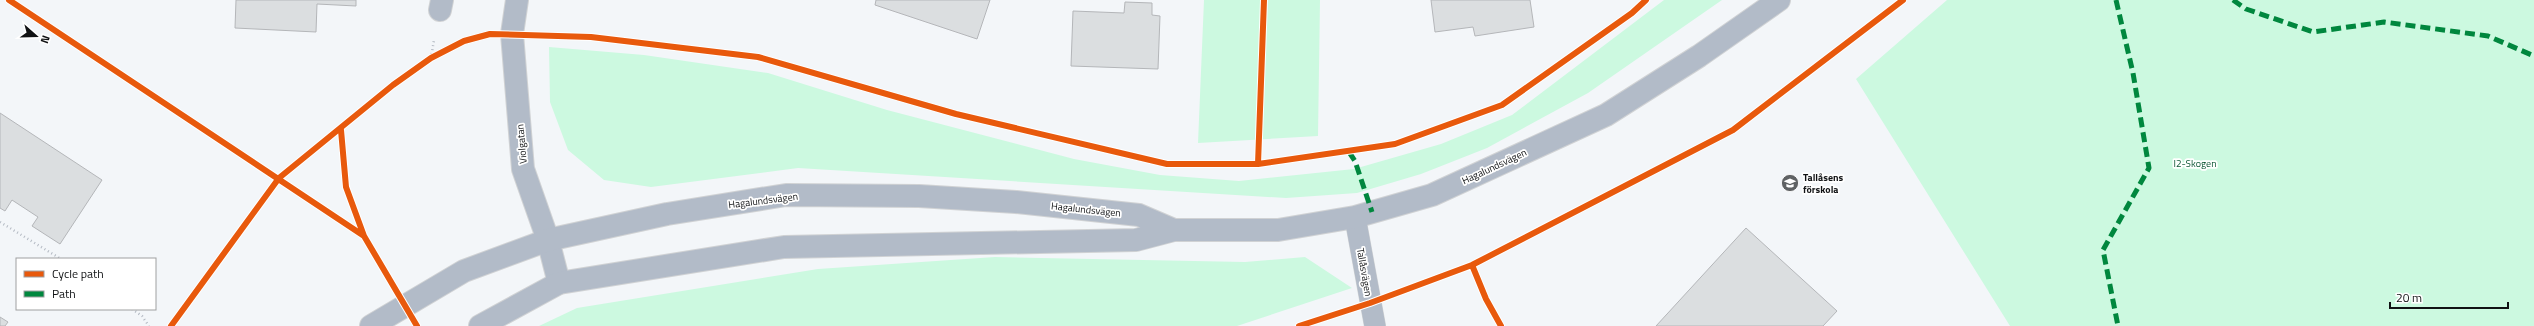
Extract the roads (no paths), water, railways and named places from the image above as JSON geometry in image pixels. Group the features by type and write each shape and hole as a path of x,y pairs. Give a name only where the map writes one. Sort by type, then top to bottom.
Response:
{"street":[{"name":"Violgatan","path":"516,0 512,34 523,169 548,240 559,282"},
{"name":"Hagalundsvägen","path":"480,326 559,282 784,247 1136,240 1174,230 1278,230 1355,217 1432,195 1606,115 1699,56 1779,0"},
{"name":"Hagalundsvägen","path":"371,326 464,271 548,240 667,214 786,196 919,196 1016,202 1139,215 1174,230"}],"lane":[{"name":"Tallåsvägen","path":"1355,217 1375,326"}],"place":[{"name":"Tallåsens förskola","path":"1790,183"}],"park label":[{"name":"I2-Skogen","path":"2195,163"}]}
